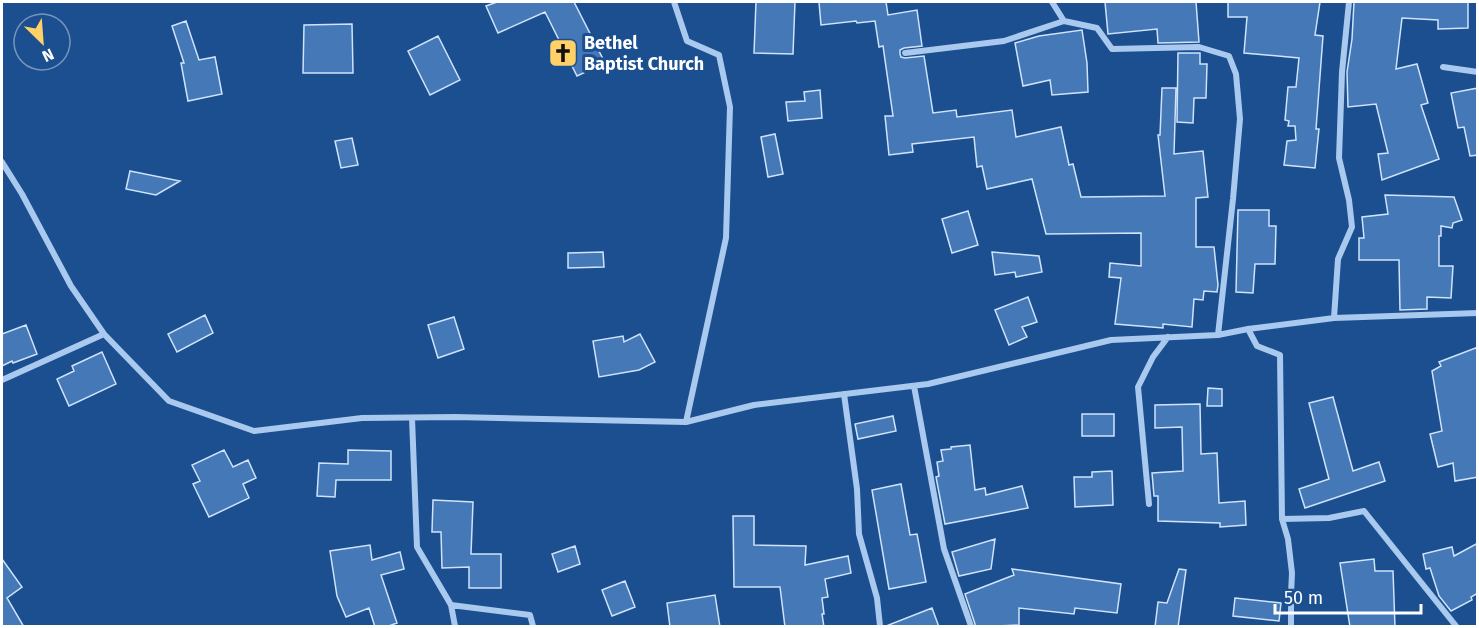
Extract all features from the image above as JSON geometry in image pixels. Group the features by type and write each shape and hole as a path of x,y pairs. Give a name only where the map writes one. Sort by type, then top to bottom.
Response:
{"street":[{"path":"674,2 687,41 719,55 730,107 726,238 686,422"},
{"path":"1052,2 1064,21"},
{"path":"1334,318 1338,259 1353,227 1339,158 1342,72 1349,2"},
{"path":"905,54 1004,41 1064,21 1097,28 1112,49 1199,47 1229,56 1236,74 1240,119 1218,335"},
{"path":"1443,68 1478,72"},
{"path":"2,162 22,194 71,286 104,334 169,400 254,431 362,418 686,422 754,405 928,384 1112,340 1218,335 1334,318 1478,313"},
{"path":"1248,329 1257,346 1280,355 1282,519 1292,573 1291,627"},
{"path":"2,380 104,334"},
{"path":"1149,504 1138,387 1153,357 1168,337"},
{"path":"914,386 944,549 971,627"},
{"path":"844,394 857,489 860,534 877,598 880,627"},
{"path":"412,418 417,547 451,605 455,627"},
{"path":"1282,519 1329,518 1364,511 1456,627"},
{"path":"451,605 530,615 533,627"}],"building":[{"path":"497,2 574,2 605,63 577,76 545,12 498,33 486,6"},
{"path":"756,2 795,2 793,54 754,53"},
{"path":"819,2 886,2 888,15 917,10 922,46 904,48 900,50 900,54 905,58 924,56 933,113 956,110 957,117 1012,110 1016,137 1061,127 1069,165 1073,164 1081,197 1165,196 1158,135 1160,135 1162,88 1176,88 1174,154 1203,151 1208,197 1196,198 1196,247 1214,247 1218,285 1217,292 1204,291 1203,300 1194,299 1192,327 1163,324 1163,328 1115,324 1121,278 1109,277 1110,263 1141,266 1141,233 1046,234 1032,179 987,189 982,166 977,167 974,137 912,144 913,152 889,155 885,116 893,116 883,46 879,47 875,21 821,25"},
{"path":"1105,2 1196,2 1199,42 1158,43 1157,29 1108,34"},
{"path":"1228,2 1320,2 1315,35 1323,36 1315,168 1284,165 1287,141 1296,140 1295,126 1288,126 1289,121 1285,120 1288,87 1296,87 1299,58 1244,53 1247,17 1228,17"},
{"path":"1354,2 1468,2 1468,28 1438,29 1438,20 1402,18 1396,69 1417,64 1428,103 1421,105 1439,159 1382,180 1378,154 1388,153 1376,104 1348,107 1347,72"},
{"path":"186,21 199,60 215,57 222,94 188,101 181,63 184,63 172,26"},
{"path":"352,24 353,73 303,73 304,25"},
{"path":"1082,30 1088,92 1052,95 1050,80 1023,86 1015,43 1039,36"},
{"path":"438,36 460,80 430,95 408,51"},
{"path":"1178,53 1200,53 1200,64 1207,64 1206,98 1194,98 1193,123 1177,122"},
{"path":"1478,88 1478,155 1470,156 1464,127 1458,128 1451,93"},
{"path":"820,90 822,118 788,121 786,102 805,101 804,92"},
{"path":"775,134 783,174 768,177 761,137"},
{"path":"352,138 358,165 341,168 335,141"},
{"path":"130,171 180,181 156,195 126,189"},
{"path":"1385,195 1454,197 1462,220 1453,223 1452,228 1441,226 1441,236 1439,236 1439,266 1453,266 1451,298 1427,297 1427,309 1400,310 1399,260 1359,260 1359,238 1364,238 1362,217 1388,214"},
{"path":"1238,210 1269,210 1269,226 1276,226 1275,264 1255,264 1253,293 1236,292"},
{"path":"968,211 978,245 952,253 942,219"},
{"path":"603,252 604,267 568,268 568,253"},
{"path":"992,252 1039,256 1042,272 1016,277 1015,272 995,275"},
{"path":"1028,297 1037,322 1022,327 1027,337 1009,345 995,310"},
{"path":"205,315 213,333 177,352 168,334"},
{"path":"454,317 464,349 438,358 428,325"},
{"path":"26,325 37,354 2,366 2,334"},
{"path":"640,334 655,362 639,370 599,377 593,341 623,336 624,342"},
{"path":"1478,347 1478,477 1455,481 1453,463 1438,467 1430,434 1442,431 1432,371 1441,366 1439,362"},
{"path":"102,352 116,384 69,406 57,379 74,371 72,366"},
{"path":"1208,388 1222,389 1222,406 1207,406"},
{"path":"1333,397 1353,471 1379,462 1385,481 1305,508 1299,489 1329,479 1309,403"},
{"path":"1200,404 1201,454 1217,453 1219,503 1245,501 1246,525 1220,527 1220,523 1158,521 1158,496 1154,496 1152,473 1183,471 1182,427 1155,428 1155,405"},
{"path":"1082,414 1114,414 1114,436 1082,436"},
{"path":"893,416 896,431 858,439 855,424"},
{"path":"970,445 975,490 985,488 986,495 1022,486 1028,508 945,524 936,477 939,476 937,462 943,461 941,450"},
{"path":"224,450 233,467 248,460 256,478 243,484 249,498 209,517 193,484 200,481 192,465"},
{"path":"348,450 391,451 391,480 336,480 335,497 317,496 319,463 348,464"},
{"path":"1112,471 1113,505 1075,507 1074,477 1092,477 1092,472"},
{"path":"901,484 910,535 917,534 926,582 889,589 872,490"},
{"path":"433,500 473,502 471,554 501,554 501,588 469,588 469,567 442,568 441,532 432,532"},
{"path":"733,516 754,516 754,545 806,546 805,565 848,556 851,573 825,579 828,597 822,598 824,627 785,627 780,587 734,587"},
{"path":"995,539 991,569 959,576 952,552"},
{"path":"1478,543 1478,593 1471,597 1472,600 1451,611 1439,596 1430,568 1426,569 1423,554 1452,547 1454,556"},
{"path":"370,545 372,560 400,552 404,569 381,575 397,623 386,627 375,627 369,608 346,617 337,596 330,551"},
{"path":"575,546 580,564 558,572 552,554"},
{"path":"2,559 22,587 7,598 24,627 2,627"},
{"path":"1374,559 1375,571 1393,571 1395,627 1350,627 1340,563"},
{"path":"1012,569 1121,584 1117,613 1075,608 1074,614 1019,608 1019,625 976,627 965,594 1014,575"},
{"path":"1179,569 1186,570 1178,627 1155,627 1158,602 1167,603"},
{"path":"625,581 635,607 612,616 602,590"},
{"path":"715,595 720,627 670,627 667,603"},
{"path":"1235,598 1281,603 1279,621 1233,616"},
{"path":"932,608 939,627 886,626"}],"place":[{"name":"Bethel Baptist Church","path":"563,53"}]}
